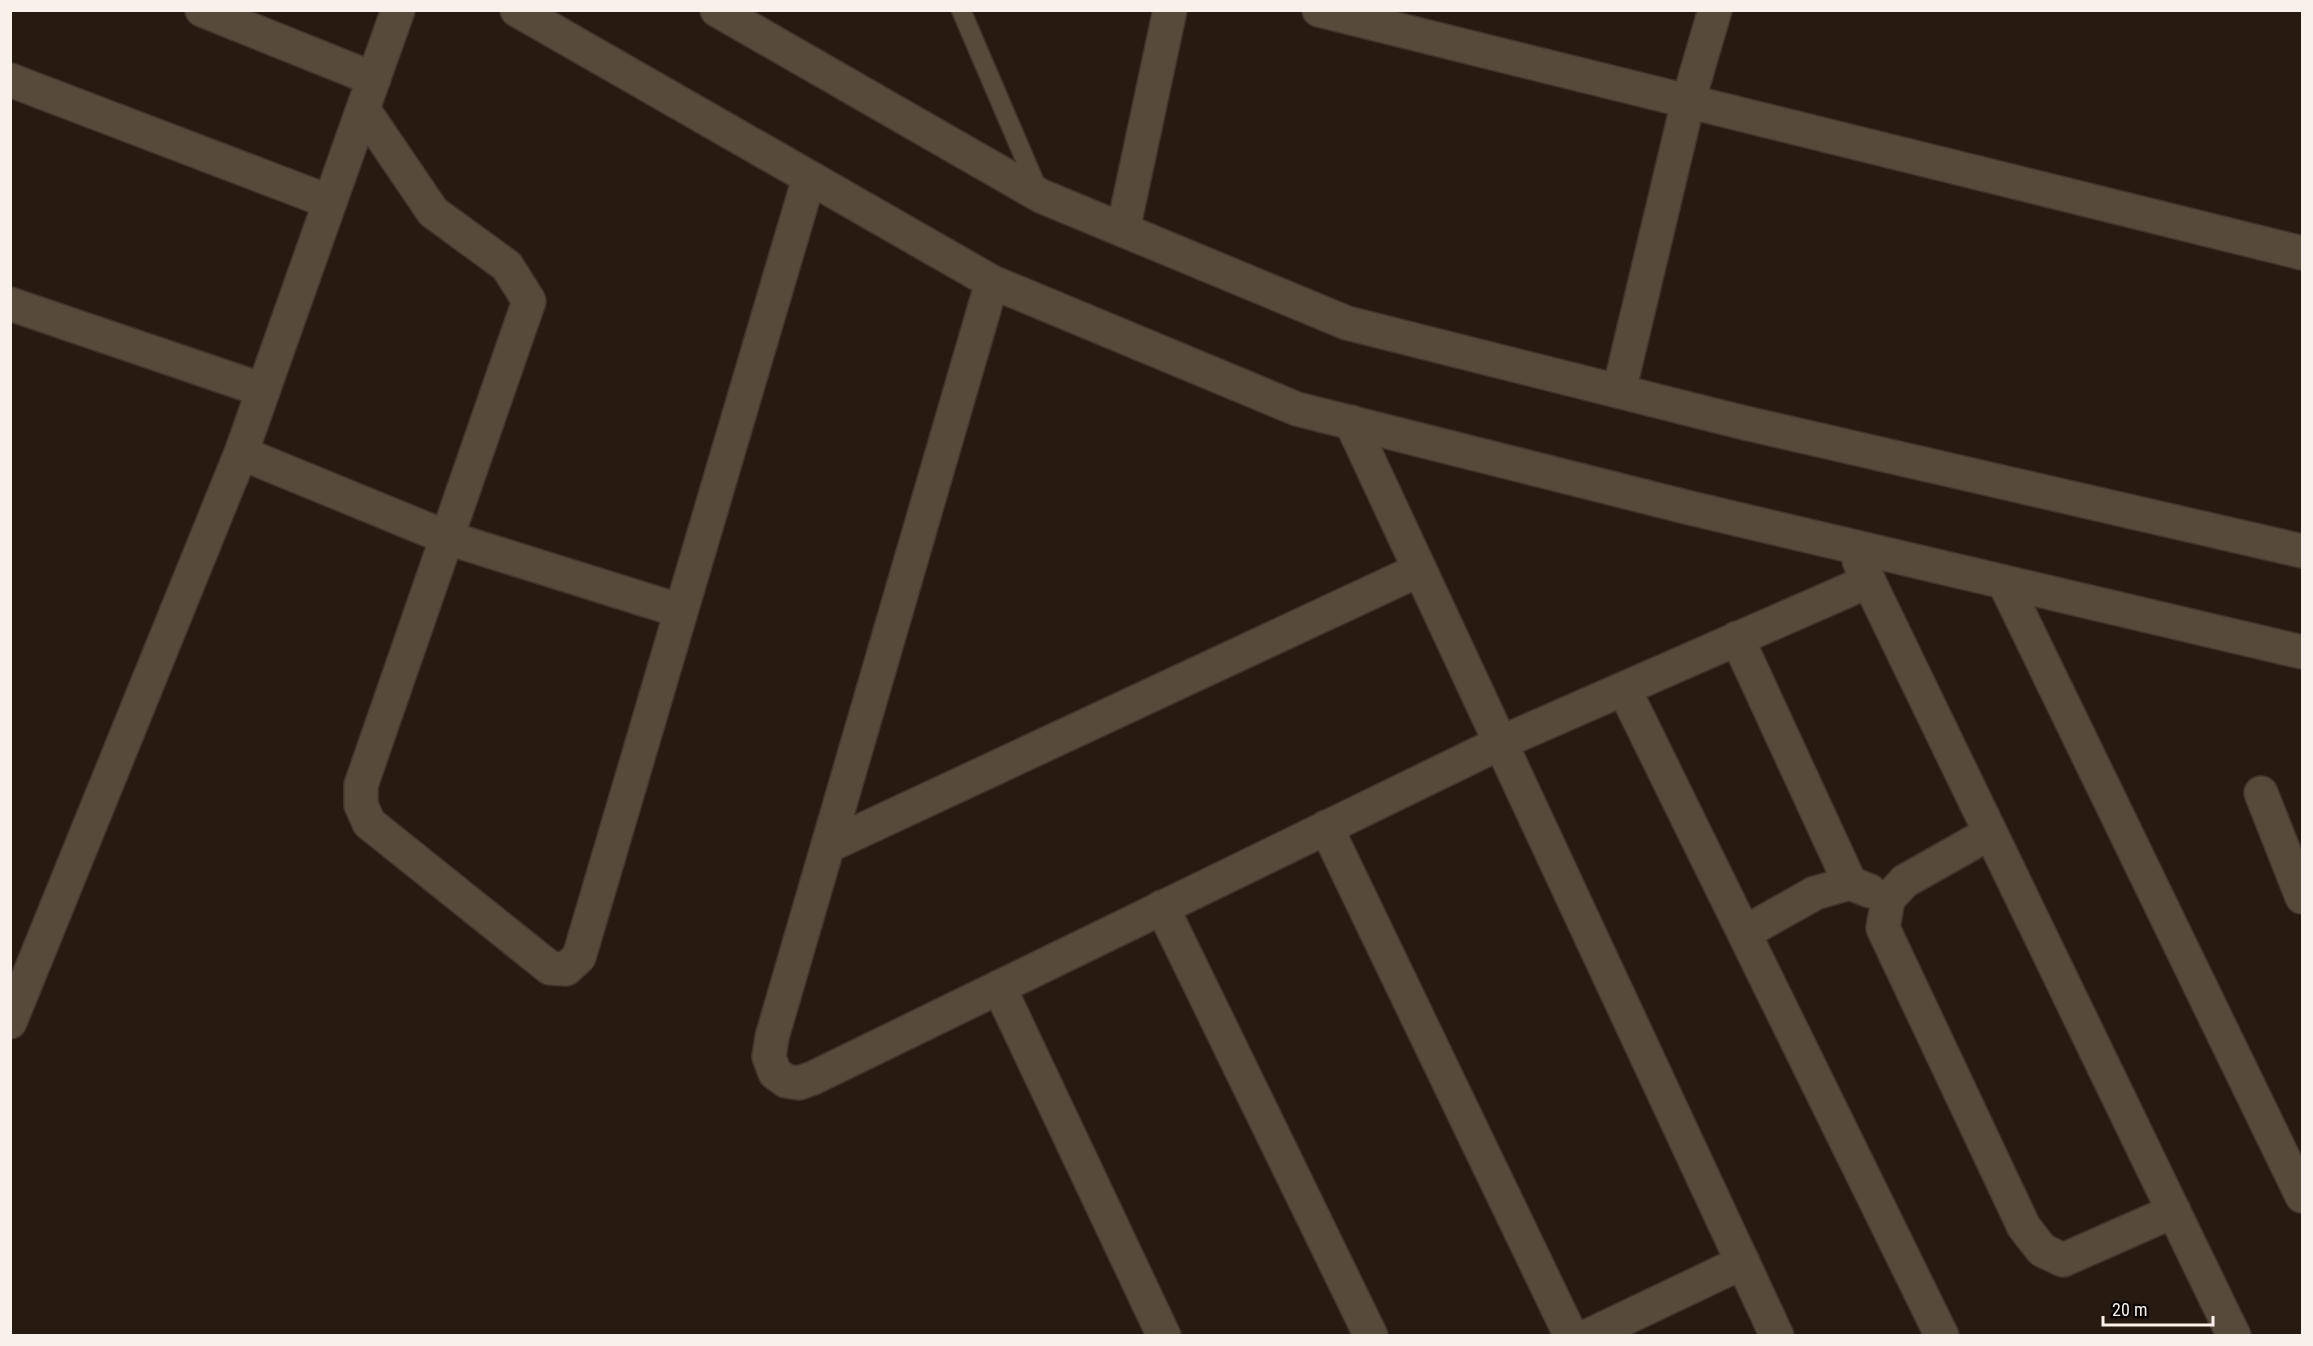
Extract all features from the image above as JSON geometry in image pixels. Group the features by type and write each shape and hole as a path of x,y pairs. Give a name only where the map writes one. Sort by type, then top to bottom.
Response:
{"street":[{"path":"202,10 368,94 433,212 507,266 529,301 361,785 361,806 369,824 550,968 567,969 579,957 809,178"},
{"path":"10,1022 240,453 398,10"},
{"path":"517,10 992,282 1297,409 1690,508 2302,652"},
{"path":"717,10 1041,196 1347,323 1741,422 2302,551"},
{"path":"1123,230 1170,10"},
{"path":"1319,10 2302,254"},
{"path":"1619,391 1688,102 1715,10"},
{"path":"10,80 330,202"},
{"path":"992,282 772,1037 769,1057 775,1073 786,1081 799,1083 1500,743 1869,581"},
{"path":"10,304 263,390"},
{"path":"1351,422 1778,1335"},
{"path":"240,453 448,537 681,611"},
{"path":"1852,546 2234,1335"},
{"path":"828,846 1419,570"},
{"path":"2004,582 2302,1196"},
{"path":"1737,638 1850,883"},
{"path":"1624,689 1942,1335"},
{"path":"2261,793 2302,897"},
{"path":"1326,827 1571,1335"},
{"path":"1990,833 1905,881 1888,899 1883,928 2024,1227 2042,1250 2063,1260 2174,1211"},
{"path":"1744,933 1815,893 1850,883 1888,899"},
{"path":"1162,907 1371,1335"},
{"path":"999,987 1164,1335"},
{"path":"1588,1335 1743,1262"}],"lane":[{"path":"961,10 1041,196"}]}
